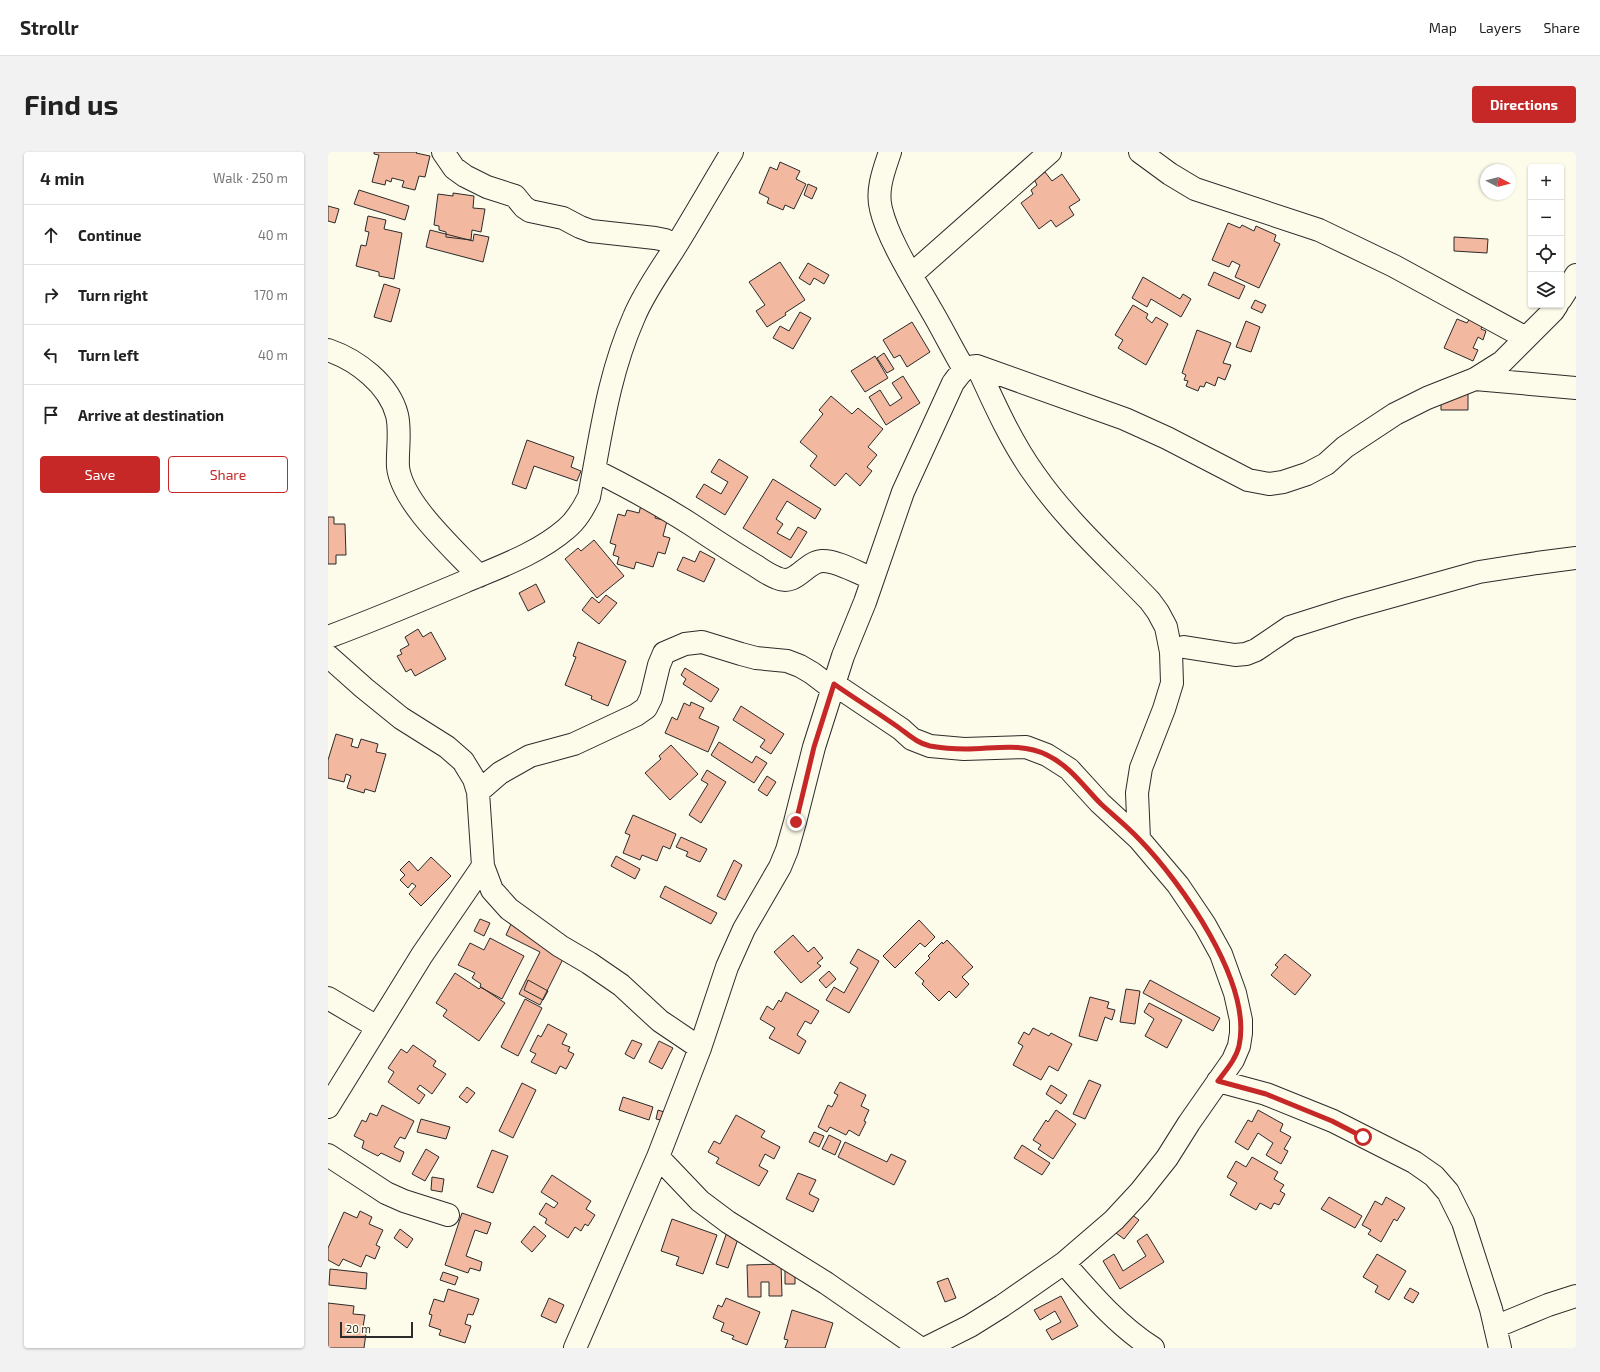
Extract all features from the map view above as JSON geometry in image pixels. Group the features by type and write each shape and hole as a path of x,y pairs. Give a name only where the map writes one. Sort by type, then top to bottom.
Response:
{"street":[{"path":"443,152 454,168 487,187 515,196 524,207 530,211 564,218 591,231 655,238 665,240 675,246"},
{"path":"328,637 394,612 516,560 546,545 568,528 582,512 589,497 606,401 624,342 634,316 732,152"},
{"path":"890,152 882,175 880,194 881,208 891,236 950,346 970,368 1034,474 1067,516 1150,600 1166,627 1171,652 1172,683 1164,709 1141,768 1137,793 1139,839"},
{"path":"911,275 1050,152"},
{"path":"1140,152 1170,174 1195,189 1319,230 1394,266 1526,338"},
{"path":"1564,294 1576,275"},
{"path":"970,368 1125,419 1167,438 1248,480 1270,484 1283,482 1307,474 1326,464 1345,447 1395,414 1427,398 1475,379 1502,362 1554,308"},
{"path":"328,350 339,354 370,374 392,398 398,416 398,468 399,476 404,489 414,504 436,530 479,576"},
{"path":"575,1348 658,1157 700,1048 726,967 744,929 780,867 787,850 796,822 814,747 833,687 903,492 953,383 970,368"},
{"path":"1475,379 1576,388"},
{"path":"594,470 631,488 777,579 791,580 813,564 821,561 830,562 873,579"},
{"path":"1184,647 1235,655 1246,654 1256,650 1290,628 1350,608 1479,572 1576,558"},
{"path":"478,792 500,773 530,756 574,744 636,715 646,708 651,698 659,665 664,654 685,644 702,642 756,658 787,661 800,666 901,729 912,739 930,746 964,749 1026,747 1047,755 1069,769 1100,803 1139,839 1178,885 1205,925 1221,954 1235,994 1241,1020 1241,1033 1239,1046 1233,1060 1188,1123 1167,1158 1140,1192 1114,1220 1064,1263 970,1326 926,1348"},
{"path":"328,656 401,718 446,747 463,761 474,779 478,792 483,866 492,890 509,909 560,946 589,963 621,985 660,1021 700,1048"},
{"path":"328,1108 422,955 483,866"},
{"path":"328,998 377,1027"},
{"path":"1218,1081 1266,1094 1332,1121 1414,1162 1434,1176 1448,1192 1463,1222 1480,1272 1500,1348"},
{"path":"328,1155 386,1193 404,1201 448,1215"},
{"path":"658,1157 700,1201 728,1222 826,1283 920,1348"},
{"path":"1064,1263 1088,1292 1113,1317 1139,1339 1153,1348"},
{"path":"1495,1327 1548,1305 1576,1296"}],"building":[{"path":"374,152 417,152 416,153 430,156 425,177 419,176 415,190 402,187 404,181 392,178 391,182 386,180 385,185 372,182 379,155 374,154"},
{"path":"780,162 800,171 796,179 806,184 794,209 785,205 783,210 767,203 769,198 759,193 770,167 777,170"},
{"path":"1045,172 1052,181 1062,174 1080,200 1069,207 1074,215 1056,227 1051,220 1039,229 1021,203 1033,194 1031,190 1037,185 1034,179"},
{"path":"808,184 817,188 812,199 804,195"},
{"path":"359,190 409,206 405,220 354,204"},
{"path":"453,193 474,196 473,208 485,209 481,232 472,230 471,240 446,237 446,232 439,230 439,226 434,225 438,194 453,196"},
{"path":"328,206 339,209 335,223 328,221"},
{"path":"368,216 386,220 384,229 402,233 394,279 379,276 379,272 356,266 361,245 366,246 369,232 365,231"},
{"path":"1228,223 1240,228 1242,225 1254,231 1256,226 1276,235 1274,241 1280,244 1259,288 1235,277 1240,265 1232,261 1229,267 1212,260"},
{"path":"430,230 473,241 474,234 489,237 483,262 426,247"},
{"path":"1454,237 1488,239 1487,253 1454,251"},
{"path":"780,262 805,300 785,313 786,315 767,327 756,311 765,305 749,282"},
{"path":"808,263 829,275 824,284 814,278 810,285 799,278"},
{"path":"1214,272 1245,286 1239,299 1208,285"},
{"path":"1143,277 1180,299 1183,294 1191,299 1181,317 1151,299 1147,307 1132,298"},
{"path":"384,284 400,289 391,322 374,317"},
{"path":"1255,300 1266,305 1262,313 1251,308"},
{"path":"1133,305 1148,314 1146,318 1152,323 1156,317 1168,324 1146,365 1118,348 1123,340 1115,335"},
{"path":"800,312 811,318 793,349 773,338 780,326 789,331"},
{"path":"1470,318 1483,324 1481,329 1486,331 1483,340 1478,337 1473,348 1478,350 1473,361 1444,348 1457,319 1467,323"},
{"path":"1246,321 1260,327 1251,352 1236,347"},
{"path":"912,322 930,352 907,367 900,355 894,358 883,340"},
{"path":"1197,330 1231,343 1223,363 1231,365 1225,380 1218,377 1215,386 1206,382 1204,387 1200,386 1198,391 1186,386 1188,381 1184,380 1186,375 1182,373"},
{"path":"884,353 894,369 887,373 877,358"},
{"path":"875,356 888,378 865,392 851,371"},
{"path":"903,376 920,403 886,425 869,397 880,390 890,406 902,398 892,383"},
{"path":"1441,394 1468,394 1468,410 1441,410"},
{"path":"831,396 852,414 858,408 883,429 868,447 877,455 867,467 872,471 860,486 846,473 835,486 810,466 817,456 800,442 823,414 819,410"},
{"path":"527,440 574,457 571,467 581,471 577,481 534,466 526,489 512,484"},
{"path":"719,459 748,477 725,515 696,497 704,484 721,494 728,482 711,472"},
{"path":"773,479 821,509 815,519 787,501 776,519 783,524 777,533 790,540 798,527 807,532 791,558 743,528"},
{"path":"641,505 657,510 655,518 667,521 663,536 670,538 665,554 658,552 653,567 636,562 634,569 617,564 619,557 613,555 616,545 610,543 618,514 625,516 627,510 639,513"},
{"path":"328,517 334,517 334,524 345,524 346,555 336,555 336,564 328,564"},
{"path":"594,540 624,576 597,598 565,559 578,548 581,551"},
{"path":"700,551 715,559 704,582 677,570 683,557 695,562"},
{"path":"536,584 545,602 528,611 519,593"},
{"path":"606,595 617,603 599,624 582,610 592,597 599,603"},
{"path":"418,629 423,637 431,632 446,659 415,676 411,669 406,672 397,656 402,654 400,650 409,645 405,637"},
{"path":"578,642 626,661 608,706 591,699 592,696 565,685 576,657 573,656"},
{"path":"685,668 719,689 711,702 683,684 686,679 681,675"},
{"path":"691,702 704,708 699,718 719,727 708,752 665,733 672,717 677,720 684,703 690,706"},
{"path":"741,706 784,734 771,754 760,747 765,740 733,720"},
{"path":"336,734 353,739 351,746 358,748 361,739 378,744 376,752 386,754 375,792 365,789 364,793 347,788 351,776 346,774 344,782 328,778 328,760"},
{"path":"719,742 752,763 756,756 767,763 754,783 711,755"},
{"path":"671,745 698,774 670,800 645,773 661,759 659,756"},
{"path":"707,770 726,782 701,823 689,815 708,784 701,780"},
{"path":"767,776 776,782 767,796 758,790"},
{"path":"633,815 676,834 670,849 663,846 657,861 642,855 640,860 623,853 630,835 625,833"},
{"path":"681,837 707,849 700,862 686,856 688,852 676,847"},
{"path":"616,856 640,869 635,879 611,866"},
{"path":"431,857 451,876 421,906 409,894 416,886 412,883 408,888 400,880 405,875 400,870 409,861 418,871"},
{"path":"734,860 742,865 725,900 717,896"},
{"path":"665,886 717,913 711,924 660,897"},
{"path":"480,919 490,923 484,936 474,931"},
{"path":"919,920 935,937 925,947 920,943 895,968 883,956"},
{"path":"511,924 566,953 540,1005 519,994 540,952 506,935"},
{"path":"793,935 808,952 814,947 823,958 817,963 821,966 801,983 774,952"},
{"path":"490,938 524,956 502,999 480,987 481,984 472,978 475,973 458,965 470,943 484,950"},
{"path":"947,940 973,967 962,977 969,984 956,998 949,991 939,1001 922,984 924,981 915,973 930,958 928,956 942,942 943,944"},
{"path":"858,949 879,961 849,1013 826,1000 834,987 844,993 858,968 850,963"},
{"path":"1285,954 1311,975 1295,995 1271,975 1278,967 1275,965"},
{"path":"829,971 836,979 826,988 819,980"},
{"path":"455,973 479,989 481,987 505,1003 479,1041 443,1016 447,1010 436,1003"},
{"path":"528,980 548,991 543,1000 524,990"},
{"path":"1150,980 1220,1018 1213,1031 1143,993"},
{"path":"1126,989 1140,991 1135,1024 1120,1022"},
{"path":"786,992 819,1011 811,1024 805,1021 797,1035 806,1041 799,1054 769,1038 775,1028 760,1019 767,1006 773,1010 779,1000 781,1002"},
{"path":"1090,997 1109,1002 1107,1008 1115,1010 1112,1020 1105,1017 1097,1041 1079,1036"},
{"path":"525,999 542,1008 518,1056 501,1047"},
{"path":"1149,1003 1182,1020 1167,1048 1145,1036 1154,1019 1144,1012"},
{"path":"548,1024 567,1034 562,1044 570,1047 568,1051 574,1054 566,1069 560,1066 556,1074 531,1062 536,1054 530,1051 538,1035 541,1037"},
{"path":"1033,1028 1049,1036 1051,1033 1072,1044 1058,1071 1049,1066 1041,1080 1013,1065 1023,1046 1018,1043 1024,1032 1029,1035"},
{"path":"632,1040 642,1044 634,1059 625,1054"},
{"path":"659,1041 673,1048 662,1069 649,1062"},
{"path":"413,1045 436,1061 433,1066 446,1074 432,1094 420,1085 417,1089 425,1095 419,1104 388,1082 394,1072 388,1068 401,1049 407,1053"},
{"path":"1089,1080 1101,1085 1085,1119 1073,1114"},
{"path":"840,1082 866,1095 861,1106 869,1110 864,1121 866,1122 859,1136 849,1130 846,1135 830,1127 827,1132 818,1127 828,1105 832,1107 838,1095 834,1093"},
{"path":"522,1083 536,1090 513,1138 499,1131"},
{"path":"1051,1085 1067,1095 1061,1104 1046,1094"},
{"path":"467,1087 475,1093 467,1103 459,1097"},
{"path":"623,1097 653,1107 649,1120 619,1110"},
{"path":"382,1105 414,1121 405,1139 400,1137 394,1147 404,1152 400,1162 381,1153 378,1156 362,1148 364,1141 354,1136 362,1120 366,1122 370,1113 377,1116"},
{"path":"658,1110 667,1113 665,1121 656,1119"},
{"path":"1056,1110 1076,1124 1053,1159 1038,1149 1041,1145 1033,1140 1046,1120 1048,1122"},
{"path":"1258,1110 1283,1124 1280,1131 1291,1137 1284,1149 1288,1151 1281,1164 1266,1155 1273,1143 1258,1133 1248,1150 1235,1142 1248,1120 1252,1122"},
{"path":"736,1115 765,1131 761,1137 780,1147 774,1159 765,1154 759,1166 768,1171 759,1186 716,1163 719,1158 708,1152 714,1141 720,1144"},
{"path":"421,1119 450,1127 446,1139 417,1132"},
{"path":"814,1132 824,1136 819,1147 809,1142"},
{"path":"829,1135 841,1141 835,1155 822,1149"},
{"path":"845,1142 887,1162 891,1154 906,1161 894,1185 838,1157"},
{"path":"1022,1145 1050,1163 1042,1175 1014,1158"},
{"path":"426,1149 439,1157 425,1181 412,1174"},
{"path":"492,1150 508,1156 493,1193 477,1187"},
{"path":"1252,1157 1278,1172 1274,1179 1284,1185 1280,1191 1285,1194 1279,1205 1274,1203 1271,1209 1260,1203 1256,1210 1230,1195 1237,1183 1227,1177 1236,1161 1246,1167"},
{"path":"798,1173 816,1180 809,1194 819,1199 813,1212 786,1199"},
{"path":"552,1175 591,1201 586,1209 595,1215 588,1226 585,1224 581,1231 575,1227 568,1238 545,1223 547,1219 539,1214 546,1203 554,1208 558,1203 541,1192"},
{"path":"432,1177 444,1179 442,1192 431,1190"},
{"path":"1329,1197 1362,1216 1355,1228 1321,1209"},
{"path":"1386,1197 1405,1208 1397,1221 1394,1219 1381,1242 1368,1234 1371,1230 1362,1225 1375,1201 1382,1205"},
{"path":"360,1211 372,1217 369,1224 383,1230 376,1245 380,1247 375,1259 366,1255 361,1267 343,1259 339,1266 328,1260 328,1248 344,1212 357,1218"},
{"path":"462,1213 491,1223 487,1234 475,1230 466,1256 482,1262 480,1271 470,1268 468,1273 445,1265"},
{"path":"1131,1214 1139,1220 1124,1239 1116,1233"},
{"path":"672,1219 717,1235 703,1274 676,1265 679,1257 661,1251"},
{"path":"534,1226 546,1236 532,1252 521,1242"},
{"path":"400,1229 413,1239 407,1248 394,1238"},
{"path":"727,1232 739,1236 728,1268 716,1264"},
{"path":"1147,1234 1164,1262 1120,1289 1103,1261 1114,1254 1123,1271 1146,1256 1137,1241"},
{"path":"1377,1254 1406,1271 1389,1300 1375,1292 1378,1286 1363,1277"},
{"path":"785,1262 795,1262 795,1284 785,1284"},
{"path":"781,1264 782,1296 769,1296 769,1282 761,1282 761,1297 748,1297 747,1265"},
{"path":"330,1269 367,1273 366,1289 329,1285"},
{"path":"443,1272 458,1277 455,1285 440,1280"},
{"path":"948,1278 956,1298 945,1302 937,1282"},
{"path":"1410,1288 1419,1293 1413,1303 1404,1298"},
{"path":"448,1289 479,1299 473,1315 468,1314 465,1324 471,1326 465,1343 439,1335 441,1330 429,1326 432,1315 429,1314 434,1299 444,1302"},
{"path":"1061,1296 1078,1326 1052,1340 1046,1330 1061,1322 1055,1311 1040,1320 1034,1310"},
{"path":"549,1298 564,1305 556,1323 541,1316"},
{"path":"726,1298 760,1312 747,1345 732,1339 734,1336 721,1331 724,1323 713,1318 718,1305 722,1307"},
{"path":"328,1303 354,1306 353,1314 365,1315 362,1333 366,1333 364,1348 328,1348"},
{"path":"792,1310 833,1323 825,1348 785,1348 788,1340 784,1339"}],"route":[{"path":"796,822 814,747 834,684 901,729 912,739 930,746 964,749 1026,747 1047,755 1069,769 1100,803 1139,839 1178,885 1205,925 1221,954 1235,994 1241,1020 1241,1033 1236,1055 1218,1081 1266,1094 1332,1121 1363,1137"}]}
